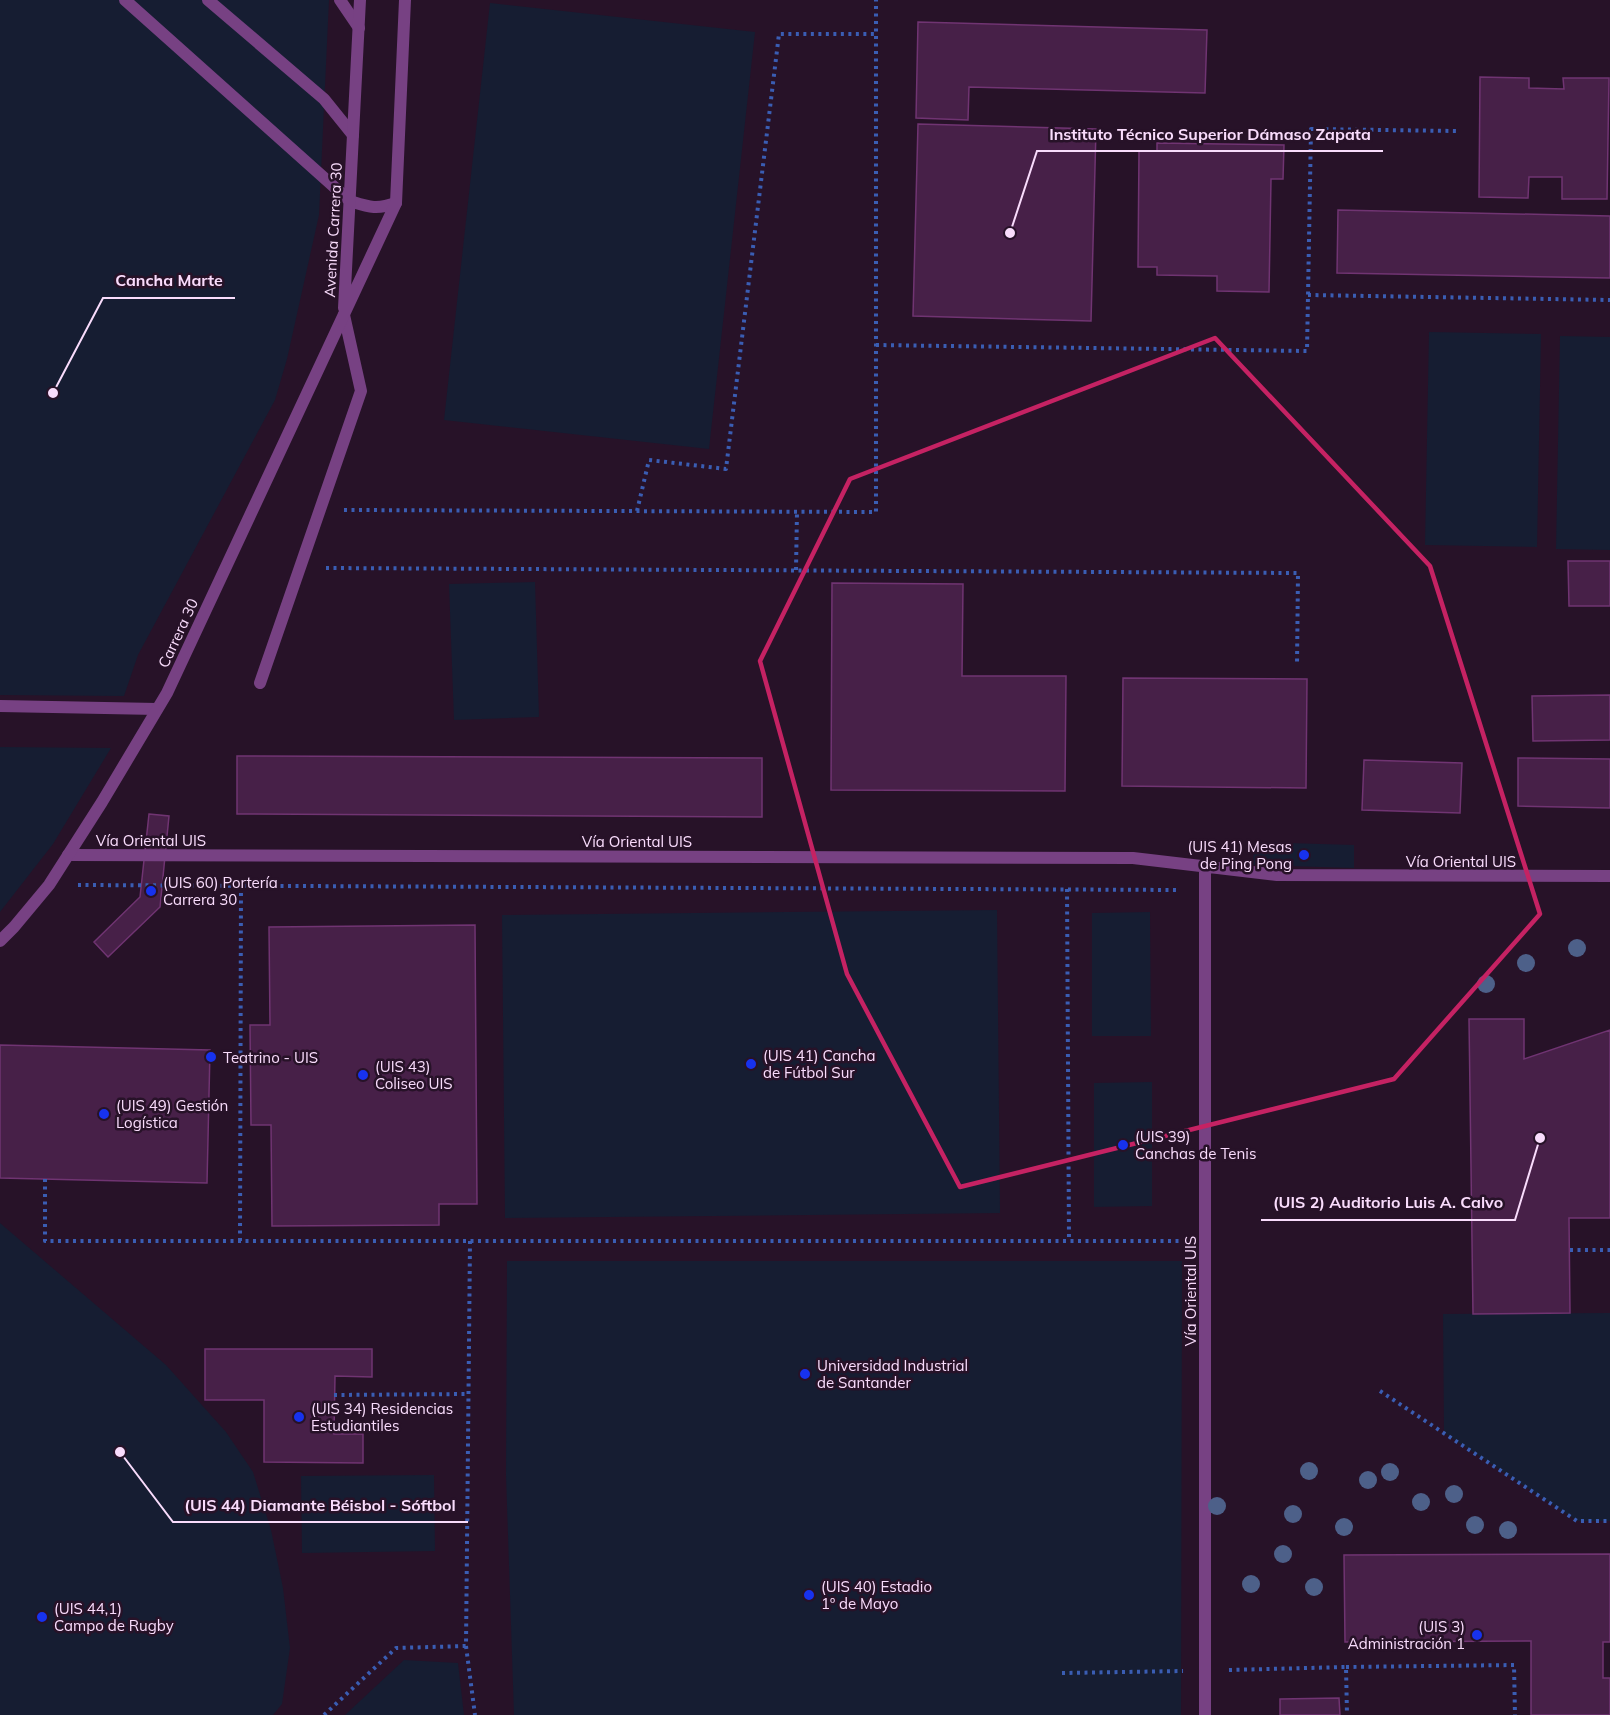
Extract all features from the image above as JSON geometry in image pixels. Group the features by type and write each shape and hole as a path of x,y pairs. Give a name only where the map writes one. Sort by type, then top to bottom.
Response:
{"street":[{"path":"125,0 350,201 372,208 396,203"},
{"path":"207,0 324,99 353,135"},
{"path":"340,0 358,28"},
{"name":"Avenida Carrera 30","path":"344,315 360,0"},
{"name":"Avenida Carrera 30","path":"344,315 396,203 405,0"},
{"path":"260,683 361,391 344,315"},
{"name":"Carrera 30","path":"0,941 49,885 157,709 344,315"},
{"path":"0,706 157,709"},
{"name":"Vía Oriental UIS","path":"68,855 1133,858 1276,875 1610,876"},
{"name":"Vía Oriental UIS","path":"1204,1715 1205,867"}],"path":[{"path":"320,510 876,512 876,0"},
{"path":"637,511 649,460 726,469 779,34 876,34"},
{"path":"876,345 1307,351 1311,129 1456,131"},
{"path":"1308,295 1610,300"},
{"path":"796,512 796,570"},
{"path":"299,568 1298,573 1297,665"},
{"path":"240,855 240,1241"},
{"path":"49,885 1205,890"},
{"path":"1067,889 1069,1241"},
{"path":"45,1179 45,1241 1205,1241"},
{"path":"470,1241 466,1646 475,1715"},
{"path":"1570,1250 1610,1250"},
{"path":"1380,1391 1577,1521 1610,1521"},
{"path":"334,1395 469,1394"},
{"path":"324,1715 396,1648 466,1646"},
{"path":"1346,1667 1514,1665 1515,1715"}],"highlighted area":[{"path":"1215,338 1430,566 1540,914 1394,1079 960,1187 847,974 760,661 850,479"}],"shaded area":[{"path":"0,0 329,0 319,215 287,359 275,400 138,655 124,696 0,695"},
{"path":"490,3 755,32 709,449 444,420"},
{"path":"1429,332 1541,334 1537,547 1425,545"},
{"path":"1560,336 1610,337 1610,550 1556,549"},
{"path":"535,582 539,717 454,720 449,584"},
{"path":"0,747 111,748 53,844 0,912"},
{"name":"(UIS 41) Mesas de Ping Pong","path":"1254,842 1354,845 1354,868 1253,865"},
{"name":"(UIS 41) Cancha de Fútbol Sur","path":"997,910 1000,1213 505,1218 502,915"},
{"path":"1150,912 1151,1036 1092,1036 1092,913"},
{"name":"(UIS 39) Canchas de Tenis","path":"1152,1082 1152,1206 1094,1207 1094,1083"},
{"path":"0,1223 166,1365 226,1432 253,1472 271,1530 283,1588 290,1648 282,1704 273,1715 0,1715"},
{"name":"(UIS 40) Estadio 1º de Mayo","path":"507,1261 1182,1261 1181,1715 514,1715 506,1475"},
{"path":"1610,1313 1610,1521 1577,1521 1444,1433 1443,1314"},
{"path":"434,1475 435,1551 302,1553 301,1476"},
{"path":"404,1660 458,1663 464,1715 345,1715"}],"building":[{"path":"918,22 1207,30 1205,93 969,87 968,120 916,118"},
{"path":"1480,77 1529,78 1529,88 1564,89 1563,78 1609,78 1607,199 1562,199 1562,177 1529,177 1528,198 1479,197"},
{"path":"918,124 1096,129 1091,321 913,316"},
{"path":"1157,143 1284,145 1283,179 1271,179 1269,292 1217,291 1217,276 1157,275 1157,267 1138,267 1139,151 1157,151"},
{"path":"1338,210 1610,216 1610,278 1337,273"},
{"path":"1568,561 1610,561 1610,606 1569,606"},
{"path":"832,583 963,584 962,676 1066,676 1065,791 831,790"},
{"path":"1123,678 1307,679 1306,788 1122,786"},
{"path":"1610,695 1610,740 1533,741 1532,696"},
{"path":"237,756 762,758 762,817 237,814"},
{"path":"1518,758 1610,759 1610,808 1518,806"},
{"path":"1364,760 1462,763 1460,813 1362,810"},
{"name":"(UIS 60) Portería Carrera 30","path":"149,814 169,816 160,907 108,957 94,942 140,897"},
{"name":"(UIS 43) Coliseo UIS","path":"475,925 477,1204 439,1204 439,1225 272,1226 271,1125 251,1125 250,1025 270,1025 269,927"},
{"path":"1469,1019 1524,1019 1524,1059 1610,1030 1610,1218 1569,1218 1570,1313 1473,1314"},
{"name":"(UIS 49) Gestión Logística","path":"0,1045 210,1050 207,1183 0,1178"},
{"name":"(UIS 34) Residencias Estudiantiles","path":"205,1349 372,1349 372,1377 335,1376 334,1434 363,1434 363,1463 264,1462 264,1400 205,1400"},
{"name":"(UIS 3) Administración 1","path":"1610,1554 1610,1642 1603,1642 1603,1678 1610,1678 1610,1715 1531,1715 1531,1641 1345,1642 1344,1555"},
{"path":"1339,1698 1340,1715 1280,1715 1280,1699"}],"place":[{"name":"Instituto Técnico Superior Dámaso Zapata","path":"1010,233"},
{"name":"Cancha Marte","path":"53,393"},
{"name":"(UIS 41) Mesas de Ping Pong","path":"1304,855"},
{"name":"(UIS 60) Portería Carrera 30","path":"151,891"},
{"name":"Teatrino - UIS","path":"211,1057"},
{"name":"(UIS 41) Cancha de Fútbol Sur","path":"751,1064"},
{"name":"(UIS 43) Coliseo UIS","path":"363,1075"},
{"name":"(UIS 49) Gestión Logística","path":"104,1114"},
{"name":"(UIS 2) Auditorio Luis A. Calvo","path":"1540,1138"},
{"name":"(UIS 39) Canchas de Tenis","path":"1123,1145"},
{"name":"Universidad Industrial de Santander","path":"805,1374"},
{"name":"(UIS 34) Residencias Estudiantiles","path":"299,1417"},
{"name":"(UIS 44) Diamante Béisbol - Sóftbol","path":"120,1452"},
{"name":"(UIS 40) Estadio 1º de Mayo","path":"809,1595"},
{"name":"(UIS 44,1) Campo de Rugby","path":"42,1617"},
{"name":"(UIS 3) Administración 1","path":"1477,1635"}]}
